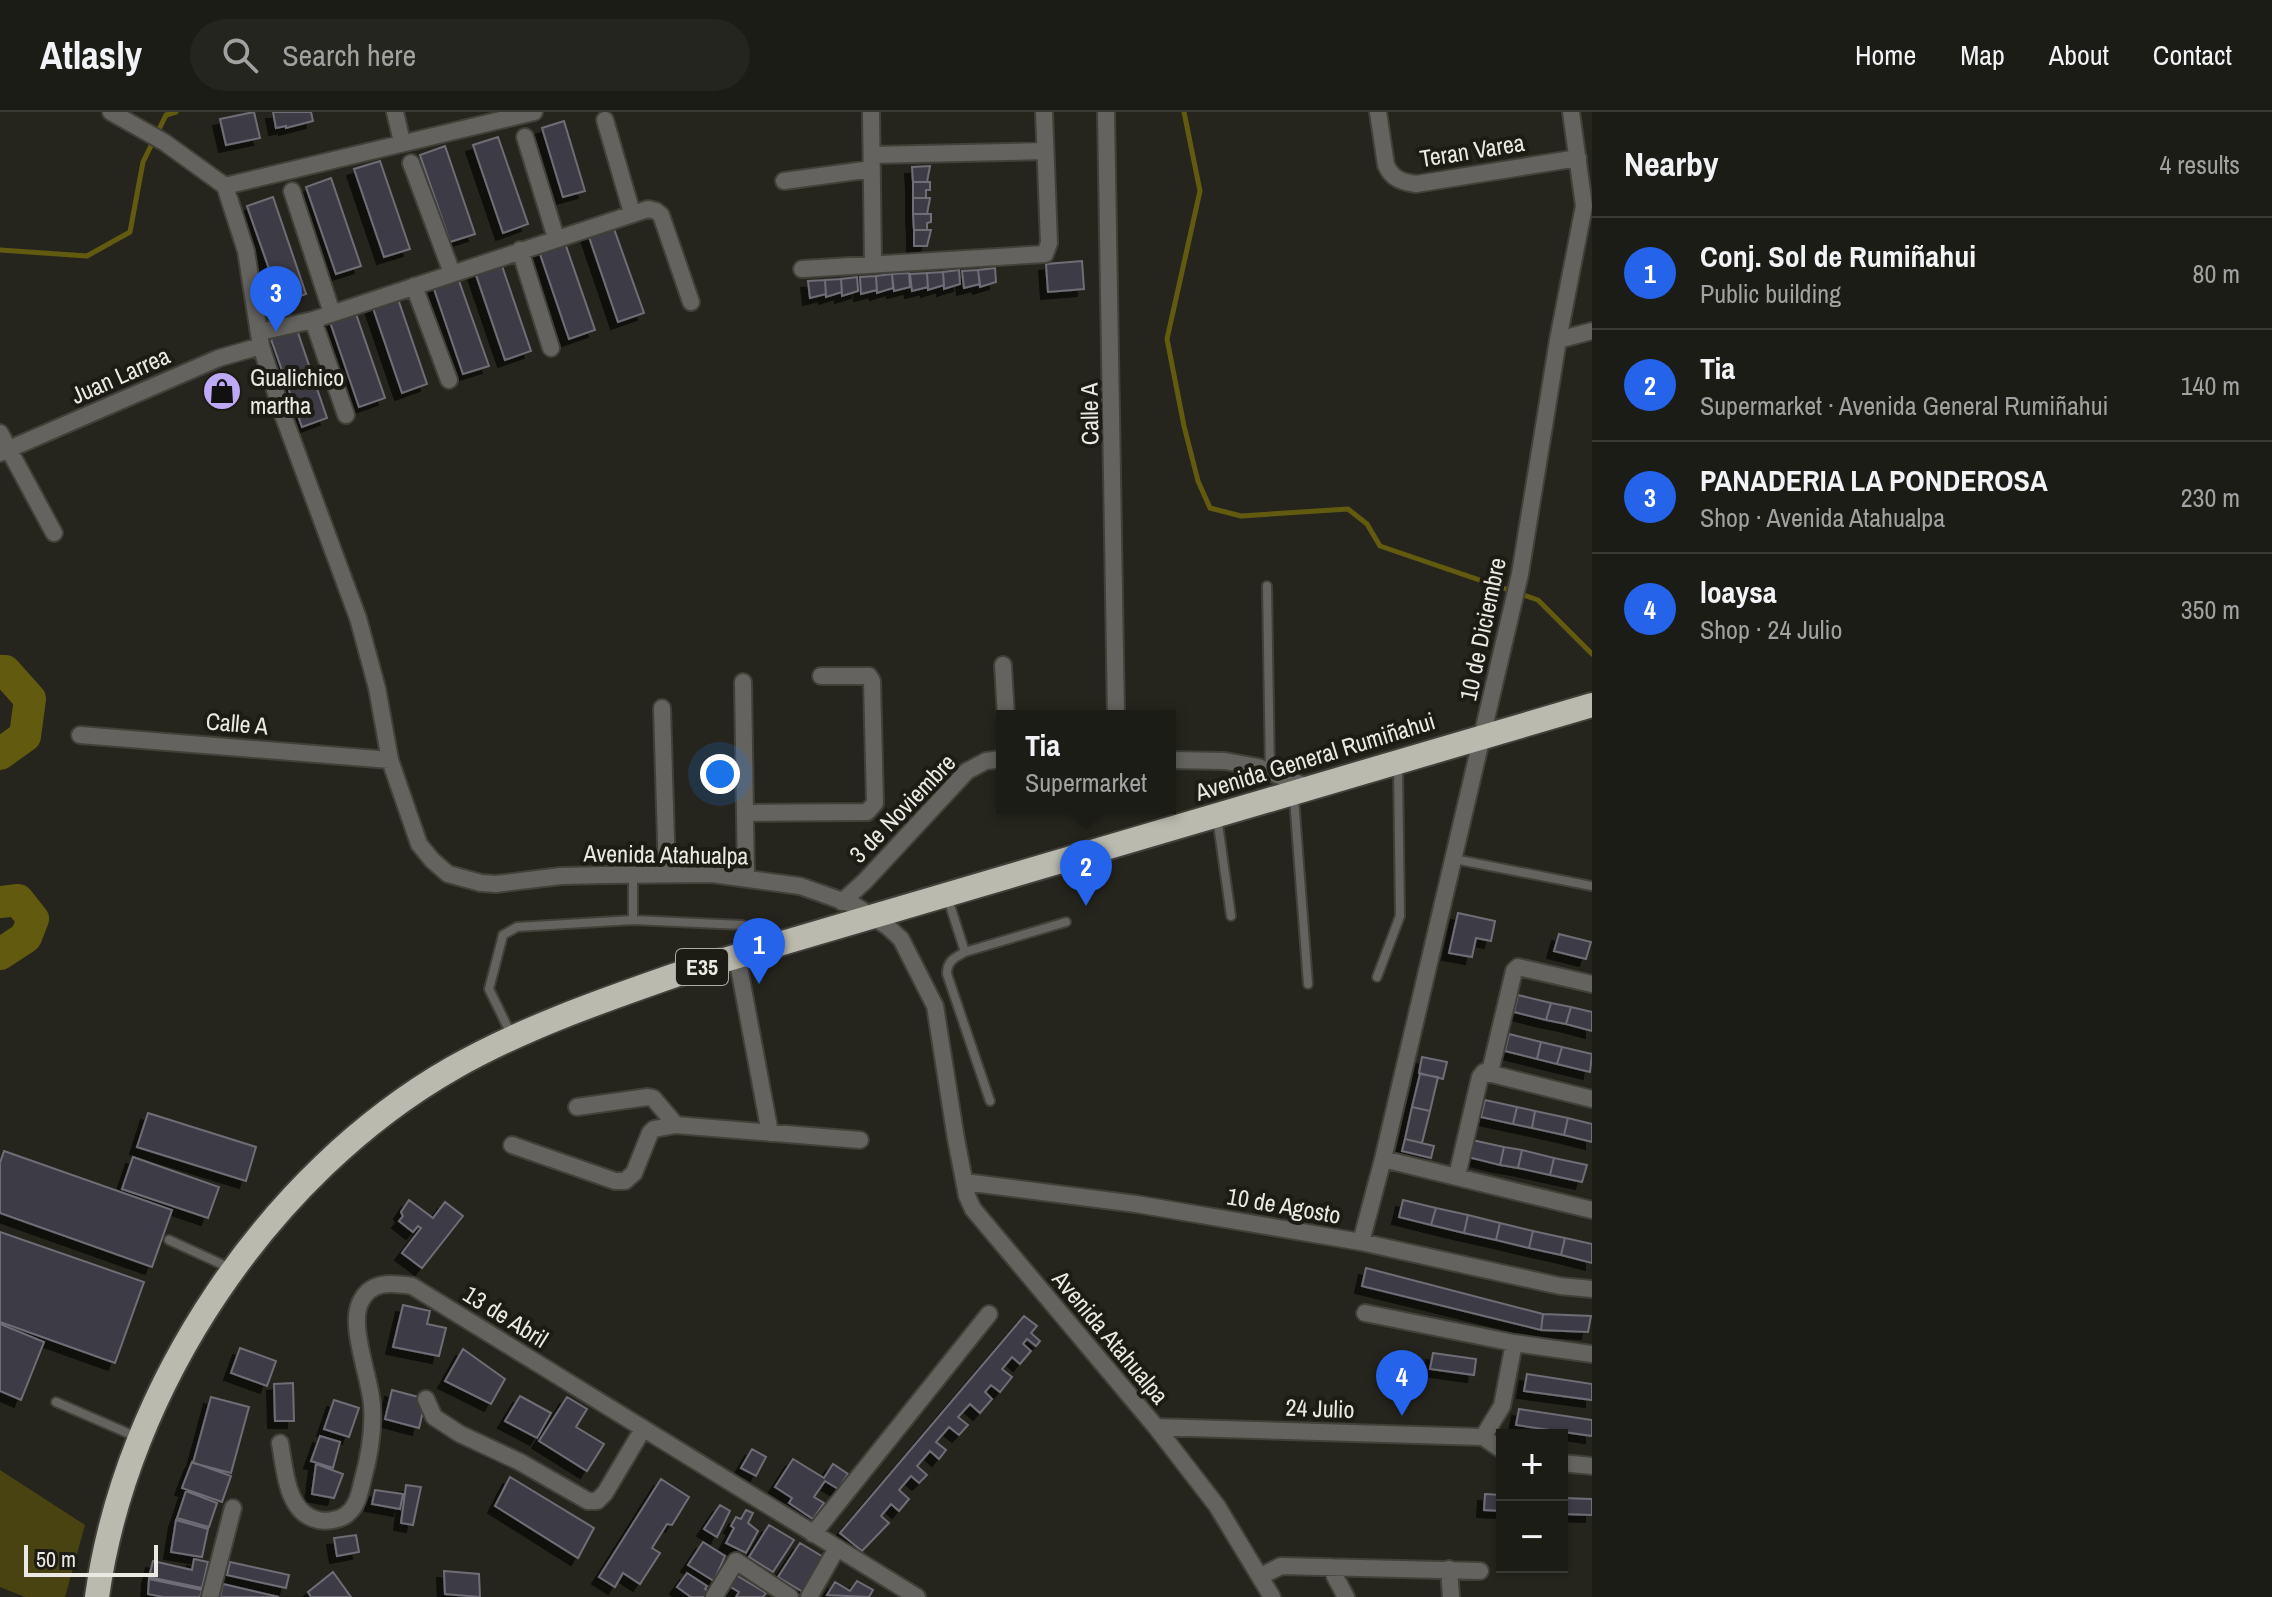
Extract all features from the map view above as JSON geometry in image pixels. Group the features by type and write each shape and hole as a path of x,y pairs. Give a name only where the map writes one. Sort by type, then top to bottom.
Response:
{"highway":[{"name":"Avenida General Rumiñahui","path":"97,1597 110,1525 140,1438 187,1339 257,1237 344,1148 396,1105 453,1068 599,1001 769,946 1592,705"}],"street":[{"path":"111,112 164,142 225,186 534,112"},
{"path":"395,112 402,142"},
{"path":"871,112 873,263"},
{"path":"802,269 1045,254 1049,243 1044,112"},
{"name":"Calle A","path":"1106,112 1116,710"},
{"name":"Teran Varea","path":"1378,112 1386,165 1402,182 1416,184 1578,158"},
{"name":"10 de Diciembre","path":"1361,1242 1514,607 1558,340 1584,206 1571,112"},
{"path":"605,120 632,213 648,209 661,215 691,302"},
{"path":"525,137 556,238"},
{"path":"784,181 872,162 1045,151"},
{"path":"411,163 452,273"},
{"name":"Avenida Atahualpa","path":"225,186 246,251 260,339 283,415 358,618 377,688 390,760 419,844 448,874 481,883 633,874 746,878 800,886 854,905 887,926 901,939 935,1006 967,1196 973,1209 1156,1427 1217,1506 1272,1597"},
{"path":"292,191 332,313"},
{"name":"Juan Larrea","path":"5,451 260,339 632,213"},
{"path":"520,250 551,348"},
{"path":"414,286 449,380"},
{"path":"313,320 346,415"},
{"path":"1558,340 1592,331"},
{"path":"0,433 5,451 54,533"},
{"path":"1003,665 1006,710"},
{"path":"745,813 867,812 872,809 875,803 872,681 869,676 861,675 821,676"},
{"path":"743,682 746,878"},
{"path":"662,708 667,874"},
{"name":"Calle A","path":"80,735 390,760"},
{"name":"3 de Noviembre","path":"842,902 967,771 986,761 996,760"},
{"path":"1176,760 1225,761 1270,772 1300,789"},
{"path":"737,957 770,1133"},
{"path":"1490,1072 1514,971 1518,967 1592,984"},
{"path":"1457,1176 1480,1077 1484,1072 1592,1099"},
{"path":"577,1107 648,1097 653,1098 676,1125"},
{"path":"512,1145 615,1181 625,1181 634,1173 650,1133 654,1129 676,1125 860,1140"},
{"path":"1383,1159 1592,1210"},
{"name":"10 de Agosto","path":"965,1182 1136,1204 1361,1242 1560,1286 1592,1289"},
{"name":"13 de Abril","path":"280,1443 292,1499 300,1510 310,1519 325,1522 345,1516 356,1504 369,1455 373,1406 356,1321 359,1304 367,1292 388,1282 412,1286 917,1597"},
{"path":"1365,1313 1514,1343 1592,1354"},
{"path":"813,1534 989,1314"},
{"path":"1496,1446 1483,1437 1502,1406 1514,1343"},
{"path":"426,1399 434,1417 460,1434 520,1462 588,1501 597,1501 605,1493 643,1429"},
{"name":"24 Julio","path":"1156,1427 1483,1437"},
{"path":"1568,1464 1592,1466"},
{"path":"210,1597 233,1508"},
{"path":"809,1597 837,1548"},
{"path":"714,1597 736,1561 790,1597"},
{"path":"1261,1576 1281,1566 1480,1571"},
{"path":"1330,1567 1346,1597"},
{"path":"1449,1569 1451,1597"}],"lane":[{"path":"1267,586 1270,772"},
{"path":"1377,977 1400,916 1397,761"},
{"path":"1300,789 1295,838 1308,984"},
{"path":"1217,815 1231,916"},
{"path":"1454,859 1592,886"},
{"path":"633,874 633,920"},
{"path":"947,894 965,952"},
{"path":"513,1038 489,989 503,935 517,927 633,920 742,925 769,946"},
{"path":"990,1101 947,974 950,960 965,952 1066,922"},
{"path":"169,1240 235,1270"},
{"path":"56,1402 140,1438"}],"shaded area":[{"path":"0,1470 85,1525 65,1597 25,1597 0,1587"}],"building":[{"path":"254,112 260,138 226,145 220,119"},
{"path":"273,112 311,112 313,121 276,128"},
{"path":"564,121 585,191 563,197 542,128"},
{"path":"498,137 528,224 503,233 473,145"},
{"path":"445,146 475,234 450,242 420,155"},
{"path":"380,161 410,249 384,257 354,169"},
{"path":"930,166 927,182 913,182 912,167"},
{"path":"331,178 361,266 336,274 306,187"},
{"path":"913,182 930,182 926,198 913,198"},
{"path":"273,197 306,294 281,303 247,206"},
{"path":"913,198 930,198 927,214 913,214"},
{"path":"913,214 931,214 927,230 914,230"},
{"path":"613,226 644,313 618,322 588,234"},
{"path":"914,230 931,230 927,246 914,246"},
{"path":"565,243 595,330 569,339 539,251"},
{"path":"1082,261 1084,289 1048,292 1046,264"},
{"path":"501,263 531,351 505,360 475,272"},
{"path":"995,268 996,282 980,287 978,270"},
{"path":"959,270 960,284 944,289 943,272"},
{"path":"978,270 980,284 964,288 962,271"},
{"path":"943,272 944,285 928,290 927,273"},
{"path":"909,273 910,287 894,291 892,274"},
{"path":"927,273 928,287 912,291 910,274"},
{"path":"892,274 893,288 877,293 876,276"},
{"path":"876,276 877,290 861,294 860,277"},
{"path":"857,277 858,291 842,296 841,279"},
{"path":"458,278 489,366 463,374 433,286"},
{"path":"841,279 842,292 826,297 825,280"},
{"path":"825,280 826,294 810,298 808,281"},
{"path":"397,296 427,384 402,393 372,305"},
{"path":"355,311 385,398 359,407 329,319"},
{"path":"297,330 327,418 302,427 271,339"},
{"path":"1458,913 1495,921 1491,941 1476,938 1472,957 1449,953"},
{"path":"1559,934 1591,942 1586,959 1554,951"},
{"path":"1518,995 1551,1003 1546,1020 1514,1012"},
{"path":"1551,1003 1571,1007 1566,1024 1546,1020"},
{"path":"1571,1007 1592,1012 1592,1031 1566,1024"},
{"path":"1509,1034 1541,1042 1537,1059 1505,1051"},
{"path":"1541,1042 1562,1047 1557,1064 1537,1059"},
{"path":"1562,1047 1592,1054 1590,1072 1557,1064"},
{"path":"1422,1057 1447,1062 1443,1079 1419,1073"},
{"path":"1420,1074 1438,1077 1430,1111 1412,1107"},
{"path":"1485,1100 1517,1107 1513,1124 1481,1117"},
{"path":"1412,1107 1430,1111 1422,1143 1405,1139"},
{"path":"1517,1107 1535,1111 1532,1128 1513,1124"},
{"path":"1535,1111 1568,1118 1564,1135 1532,1128"},
{"path":"148,1113 256,1147 246,1181 137,1147"},
{"path":"1568,1118 1592,1124 1592,1142 1564,1135"},
{"path":"1405,1139 1434,1146 1431,1158 1402,1151"},
{"path":"1472,1140 1504,1147 1500,1165 1468,1157"},
{"path":"1504,1147 1522,1150 1518,1168 1500,1165"},
{"path":"1522,1150 1554,1158 1550,1175 1518,1168"},
{"path":"4,1151 172,1210 152,1267 0,1213 0,1163"},
{"path":"133,1157 219,1187 208,1218 122,1189"},
{"path":"1554,1158 1587,1165 1582,1182 1550,1175"},
{"path":"409,1200 433,1218 445,1202 463,1216 422,1268 402,1253 421,1228 418,1226 413,1232 399,1221"},
{"path":"1403,1200 1436,1208 1431,1225 1399,1217"},
{"path":"1436,1208 1468,1215 1464,1233 1431,1225"},
{"path":"1468,1215 1500,1223 1496,1240 1464,1233"},
{"path":"1500,1223 1533,1231 1529,1248 1496,1240"},
{"path":"1533,1231 1565,1238 1561,1255 1529,1248"},
{"path":"0,1232 144,1282 115,1363 0,1322"},
{"path":"1565,1238 1592,1244 1592,1263 1561,1255"},
{"path":"1366,1268 1543,1314 1541,1330 1362,1286"},
{"path":"403,1305 430,1311 427,1324 446,1328 439,1356 393,1347"},
{"path":"1543,1314 1591,1316 1588,1332 1541,1330"},
{"path":"1024,1316 1037,1326 1031,1333 1040,1341 1036,1346 1027,1339 1023,1344 1031,1351 1020,1364 1012,1357 1002,1369 1012,1377 1000,1392 991,1385 985,1392 992,1399 980,1413 970,1404 958,1417 968,1425 959,1435 949,1427 936,1442 946,1450 939,1459 930,1451 917,1466 927,1475 919,1483 911,1476 899,1490 909,1499 899,1511 891,1504 881,1516 889,1523 862,1551 840,1533"},
{"path":"0,1324 44,1342 21,1400 0,1391"},
{"path":"240,1348 276,1361 267,1386 231,1373"},
{"path":"463,1349 505,1379 491,1404 445,1381"},
{"path":"1433,1353 1476,1359 1474,1375 1430,1369"},
{"path":"1527,1374 1592,1384 1592,1400 1524,1391"},
{"path":"293,1383 294,1421 275,1421 274,1384"},
{"path":"392,1390 426,1399 419,1428 385,1419"},
{"path":"520,1396 551,1413 537,1438 505,1421"},
{"path":"211,1397 249,1407 231,1473 193,1463"},
{"path":"567,1397 587,1409 576,1427 604,1444 587,1471 539,1441"},
{"path":"334,1400 359,1408 349,1437 324,1429"},
{"path":"1519,1409 1592,1420 1592,1436 1568,1433 1568,1429 1516,1425"},
{"path":"320,1436 340,1442 333,1468 311,1461"},
{"path":"752,1449 766,1457 756,1476 741,1468"},
{"path":"793,1459 824,1478 833,1464 848,1474 838,1489 825,1481 814,1497 824,1503 813,1519 789,1503 792,1498 775,1487"},
{"path":"192,1462 231,1476 222,1502 182,1488"},
{"path":"316,1464 343,1474 334,1498 312,1494"},
{"path":"510,1477 594,1528 578,1558 495,1506"},
{"path":"661,1479 689,1497 672,1525 667,1524 652,1548 660,1553 640,1584 623,1573 615,1587 599,1577"},
{"path":"406,1485 421,1487 413,1525 401,1523"},
{"path":"375,1490 403,1494 400,1509 372,1504"},
{"path":"186,1491 217,1503 209,1527 177,1518"},
{"path":"1485,1494 1496,1495 1496,1511 1484,1510"},
{"path":"1568,1498 1592,1499 1592,1515 1568,1514"},
{"path":"720,1505 730,1511 717,1537 704,1529"},
{"path":"746,1510 753,1513 748,1523 758,1531 746,1553 726,1543 736,1517 741,1519"},
{"path":"176,1520 208,1529 202,1557 171,1552"},
{"path":"769,1525 794,1540 773,1572 749,1557"},
{"path":"356,1535 359,1552 337,1556 334,1538"},
{"path":"703,1542 725,1556 714,1581 688,1565"},
{"path":"800,1543 825,1558 803,1592 778,1577"},
{"path":"194,1559 208,1562 202,1588 149,1577 153,1561 192,1570"},
{"path":"230,1562 289,1575 286,1588 227,1575"},
{"path":"444,1571 479,1574 480,1597 445,1594"},
{"path":"333,1572 351,1597 311,1597 308,1592"},
{"path":"687,1573 707,1586 705,1589 709,1592 705,1597 691,1597 677,1587"},
{"path":"736,1575 766,1593 763,1597 736,1597 739,1592 729,1586"},
{"path":"149,1579 202,1590 200,1597 148,1594"},
{"path":"857,1581 873,1590 869,1597 827,1595 835,1582 850,1591"},
{"path":"223,1584 279,1597 220,1597"}],"waterway":[{"path":"0,250 87,256 130,232 143,162 166,115 176,112"},
{"path":"1184,112 1200,191 1167,339 1184,426 1198,481 1210,508 1241,516 1348,509 1367,524 1380,546 1538,600 1592,654"},
{"path":"0,671 5,671 30,699 25,736 0,754"},
{"path":"0,902 18,900 33,919 26,937 0,954"}],"place":[{"name":"PANADERIA LA PONDEROSA","path":"276,332"},
{"name":"Gualichico martha","path":"222,391"},
{"name":"Tia","path":"1086,906"},
{"name":"Conj. Sol de Rumiñahui","path":"759,984"},
{"name":"loaysa","path":"1402,1416"}]}
